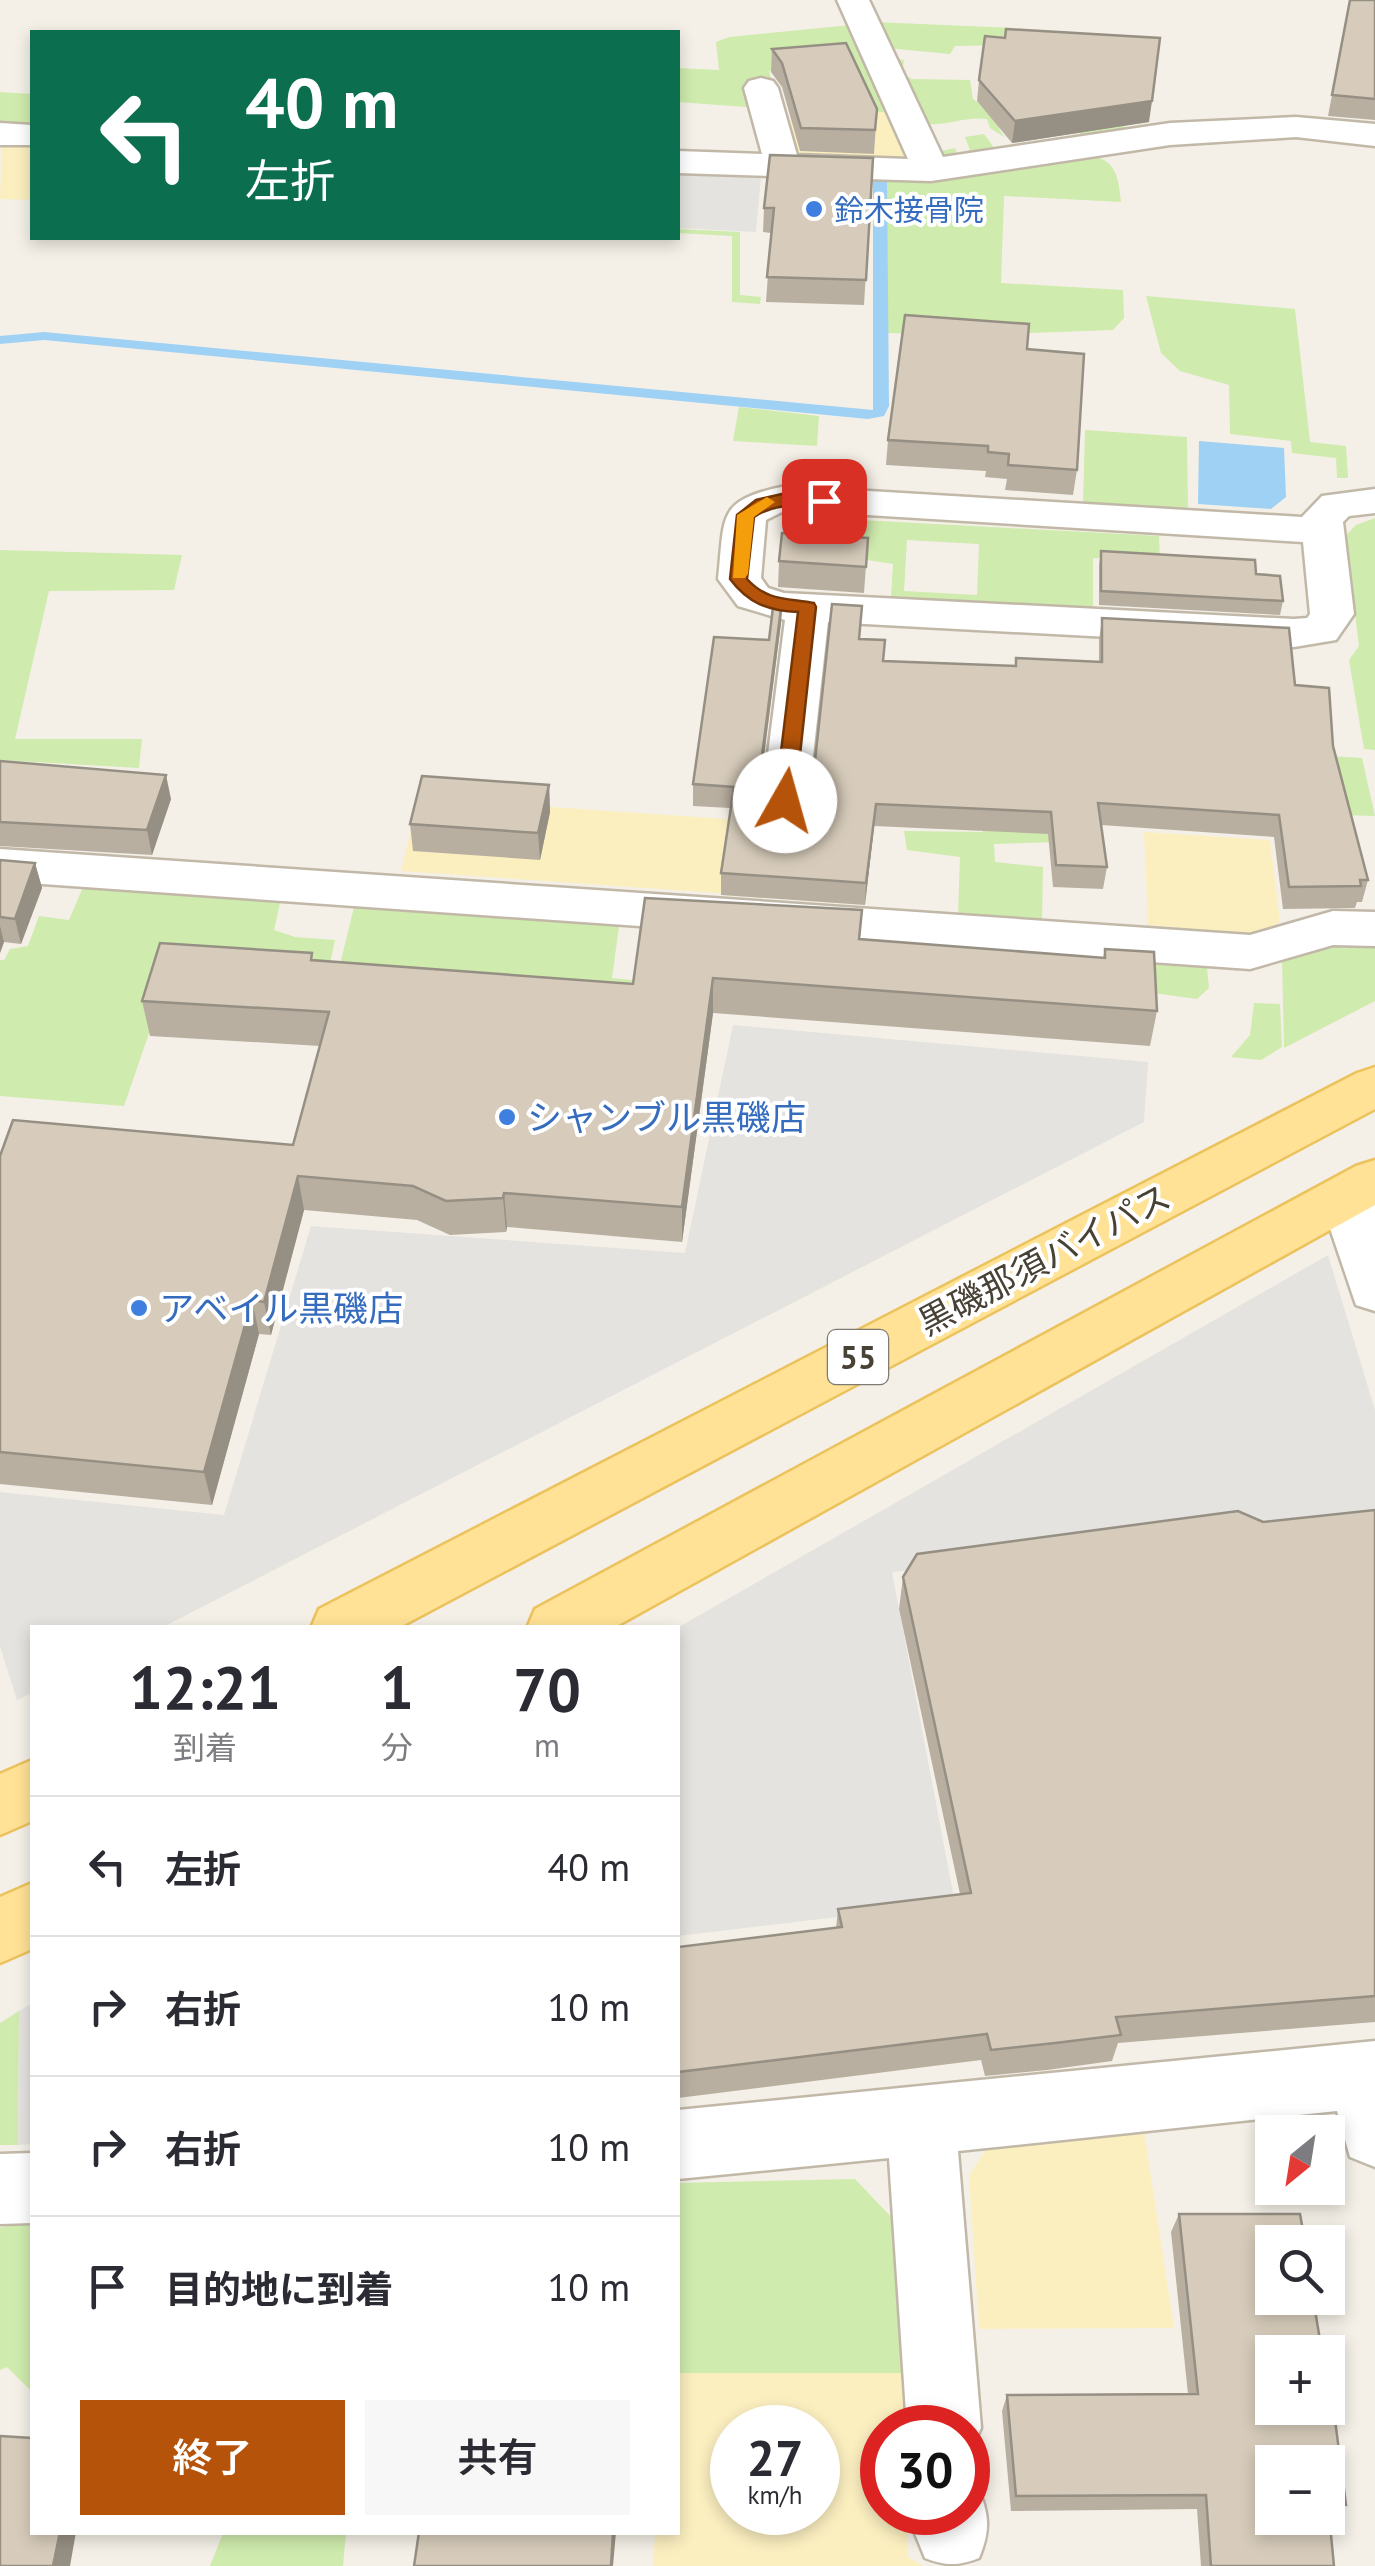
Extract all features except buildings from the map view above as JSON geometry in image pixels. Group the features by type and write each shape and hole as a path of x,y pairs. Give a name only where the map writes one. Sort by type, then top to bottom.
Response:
{"main road":[{"name":"黒磯那須バイパス","path":"347,1625 1375,1086"},
{"path":"562,1625 1361,1188"},
{"path":"0,1806 30,1790"},
{"path":"0,1932 30,1915"}],"street":[{"path":"853,0 931,170"},
{"path":"761,88 784,167"},
{"path":"680,162 931,170 1170,134 1296,127 1375,135"},
{"path":"0,134 30,136"},
{"path":"1324,531 786,498 762,504 746,515 738,579 754,596 780,606 1294,633 1321,630 1332,614 1324,531 1322,519 1337,505 1375,501"},
{"path":"785,801 808,607"},
{"path":"0,865 1250,952 1333,928 1375,929"},
{"path":"1361,1188 1375,1290"},
{"path":"680,2145 921,2121 1372,2094"},
{"path":"921,2121 942,2405"},
{"path":"0,2188 30,2188"}],"green space":[{"path":"874,22 1014,28 1014,40 1006,45 955,46 950,54 887,48"},
{"path":"851,25 892,111 871,114 792,69 769,71 772,81 752,82 753,102 746,107 680,102 680,68 719,70 716,42 729,37"},
{"path":"904,60 902,74 912,79 970,80 973,99 991,111 1126,100 1124,136 941,158 941,151 955,148 957,154 970,150 965,137 984,134 996,150 1081,135 1063,116 1003,125 999,129 1004,137 990,128 987,119 925,124 892,64"},
{"path":"0,92 30,94 30,133 0,132"},
{"path":"1081,154 1101,158 1112,168 1121,202 1004,196 1001,283 1123,290 1124,318 1113,330 974,335 883,333 883,181 935,178"},
{"path":"680,229 740,232 740,295 761,297 760,304 732,302 732,236 680,233"},
{"path":"1146,296 1295,309 1310,442 1346,446 1348,478 1337,478 1336,458 1292,453 1291,441 1230,434 1229,385 1180,371 1161,353"},
{"path":"739,407 819,416 817,446 733,441"},
{"path":"1085,430 1187,437 1188,511 1083,504"},
{"path":"805,517 1159,536 1160,561 1093,558 1093,610 891,598 893,564 803,550","holes":["907,540 979,544 977,595 904,591"]},
{"path":"1375,518 1375,750 1364,749 1349,660 1359,646 1345,536 1356,525"},
{"path":"0,550 182,555 174,590 49,591 15,739 142,739 139,768 0,760"},
{"path":"1329,756 1362,758 1375,816 1346,815"},
{"path":"983,824 1094,841 994,844 995,862 1043,867 1042,922 958,915 960,857 907,850 904,831 983,832"},
{"path":"83,887 281,899 274,930 295,937 335,940 329,968 170,972 124,1106 0,1096 0,960 10,949 28,946 39,916 69,920"},
{"path":"355,903 620,919 612,978 632,980 628,1008 334,989"},
{"path":"1375,938 1375,1001 1284,1048 1282,958 1326,940"},
{"path":"1108,962 1207,968 1209,988 1197,999 1153,993"},
{"path":"1254,1003 1280,1004 1282,1047 1261,1060 1231,1057 1250,1035"},
{"path":"19,2011 18,2145 0,2145 0,2023"},
{"path":"855,2179 894,2220 904,2373 680,2373 680,2183"},
{"path":"30,2219 30,2390 7,2367 0,2370 0,2228"},
{"path":"222,2535 346,2535 343,2566 210,2566"}],"sand":[{"path":"892,111 916,164 794,157 782,122"},
{"path":"2,142 30,143 30,200 0,199"},
{"path":"419,798 755,821 745,895 401,871"},
{"path":"1144,832 1270,840 1280,922 1262,932 1248,934 1148,925"},
{"path":"1144,2131 1174,2328 979,2329 969,2175 986,2150"},
{"path":"680,2373 904,2373 905,2405 860,2405 860,2535 908,2535 908,2557 923,2566 653,2566 655,2535 680,2535"}],"shaded area":[{"path":"680,171 761,176 756,232 680,228"},
{"path":"733,1025 1148,1062 1144,1122 167,1625 30,1625 30,1694 17,1700 0,1646 0,1492 224,1515 311,1226 685,1253"},
{"path":"1328,1255 1375,1410 1375,1522 892,1572 955,1903 680,1936 680,1626"},
{"path":"30,2004 30,2144 18,2145 19,2011"}],"water":[{"path":"1199,441 1284,448 1286,497 1271,509 1198,504"}],"waterway":[{"path":"0,340 44,336 868,415 879,413 880,177"}],"slow traffic":[{"path":"739,574 746,515 767,502"}],"place":[{"name":"鈴木接骨院","path":"814,209"},
{"name":"シャンブル黒磯店","path":"507,1117"},
{"name":"アベイル黒磯店","path":"139,1308"}],"route":[{"path":"785,801 808,607 780,606 754,596 738,579 746,515 762,504 786,498 824,501"}]}
